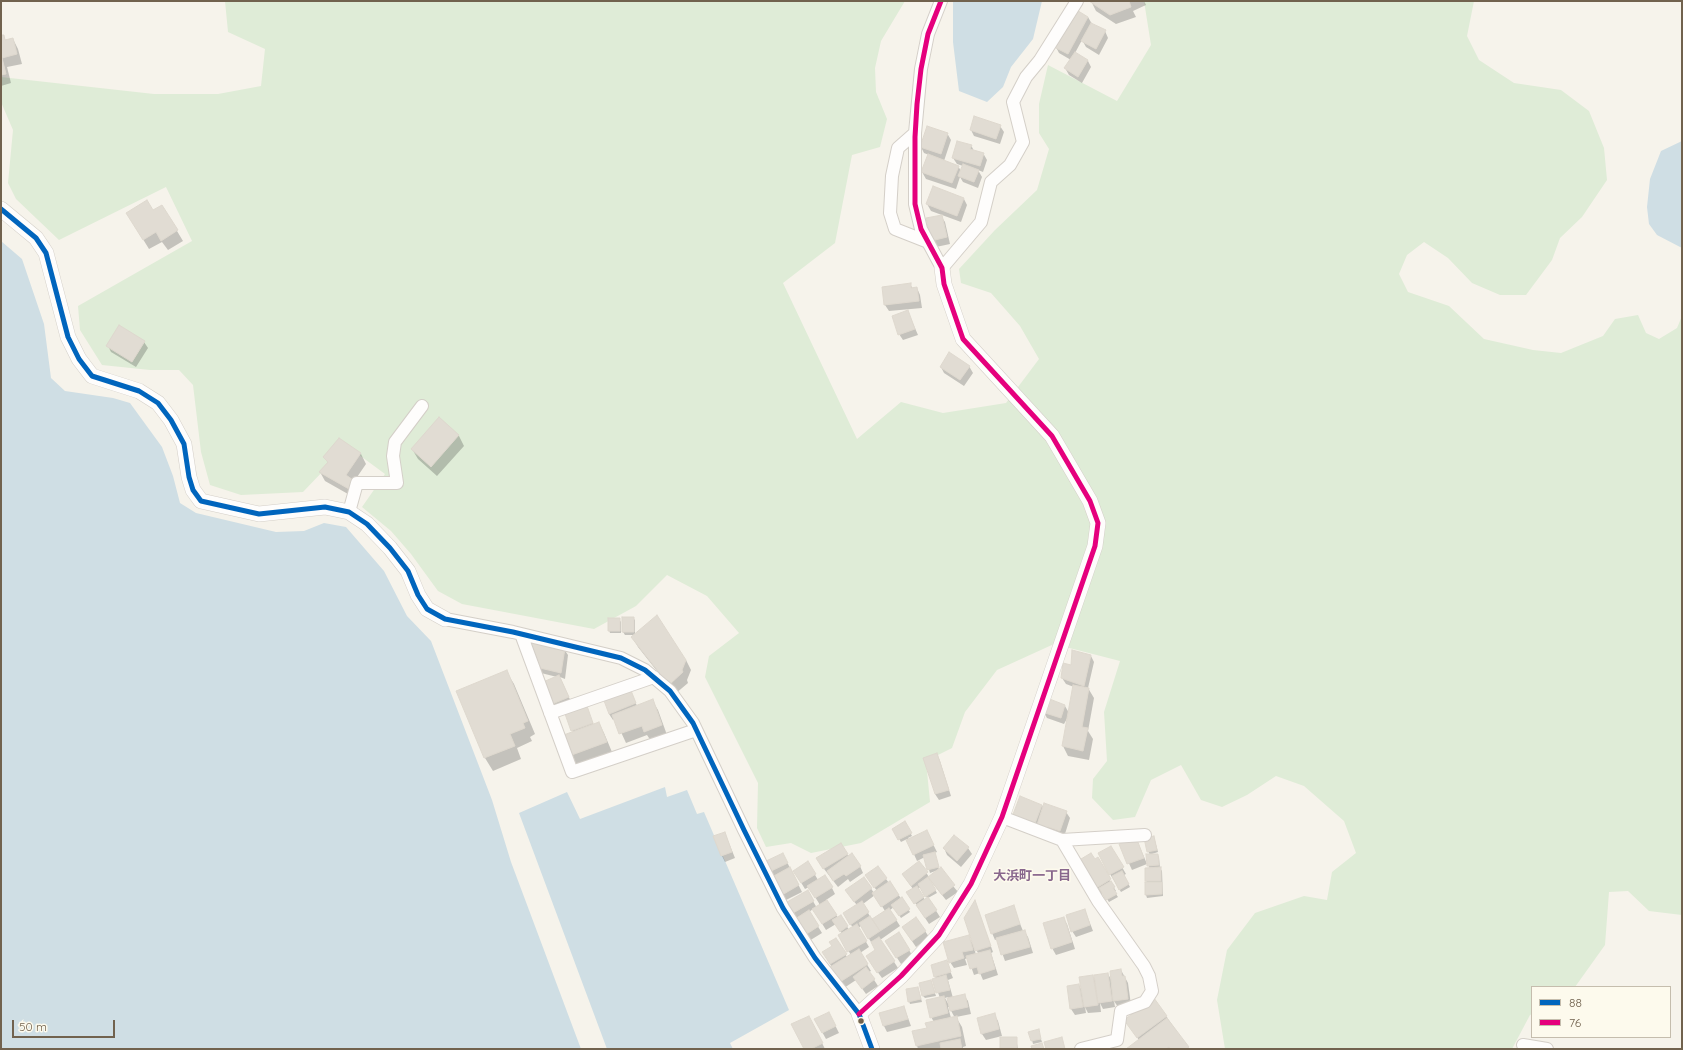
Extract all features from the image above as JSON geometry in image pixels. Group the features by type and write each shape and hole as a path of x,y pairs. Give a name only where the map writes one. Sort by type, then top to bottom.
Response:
{"street":[{"path":"859,1014 901,976 939,935 971,884 1002,817 1094,546 1098,523 1090,501 1052,436 963,339 944,284 942,268 921,229 915,204 916,133 921,68 928,34 941,1"},
{"path":"942,268 981,222 991,182 1010,165 1023,142 1013,102 1026,77 1040,60 1077,1"},
{"path":"916,133 898,148 892,176 890,213 895,229 928,242"},
{"path":"1,209 36,238 46,253 68,337 79,359 92,376 139,391 158,403 171,420 184,444 189,477 193,490 201,501 259,514 325,507 349,512 367,524 390,548 408,570 418,595 427,610 445,619 521,634 621,658 645,670 670,691 696,730 744,830 784,908 816,958 859,1014 872,1049"},
{"path":"349,512 357,483 397,483 394,442 422,406"},
{"path":"521,634 572,772 696,730"},
{"path":"550,713 654,677"},
{"path":"1002,817 1062,840 1145,835"},
{"path":"1062,840 1098,901 1144,966 1149,976 1152,991 1145,1002 1121,1011 1117,1040 1081,1049"},
{"path":"1523,1045 1547,1049"}],"green space":[{"path":"225,1 905,1 881,41 875,68 876,92 887,119 880,147 852,155 835,243 783,283 857,439 901,402 943,413 1006,403 1039,359 1020,326 991,293 961,283 959,269 995,230 1037,190 1049,149 1039,133 1039,104 1048,65 1117,101 1151,45 1144,1 1474,1 1467,36 1479,60 1514,83 1561,90 1589,111 1604,148 1607,180 1582,217 1560,238 1552,260 1526,295 1500,295 1472,283 1448,258 1424,242 1407,255 1399,274 1408,292 1449,306 1484,339 1533,350 1561,353 1603,336 1615,319 1638,315 1646,333 1659,339 1677,328 1682,316 1682,915 1649,911 1628,891 1609,892 1605,945 1576,986 1531,986 1531,1014 1512,1049 1225,1049 1217,1000 1227,950 1255,913 1304,896 1327,900 1332,872 1356,853 1344,821 1304,786 1276,776 1247,795 1222,807 1201,800 1181,765 1151,780 1135,817 1113,820 1092,798 1093,779 1107,761 1104,712 1120,661 1054,644 997,670 965,712 952,748 926,761 930,802 861,843 811,853 791,843 766,847 757,828 758,783 705,677 709,656 739,633 707,596 667,575 636,606 594,629 462,604 438,591 411,554 391,531 362,507 385,474 347,446 303,492 241,495 210,485 201,452 193,385 179,370 150,370 102,365 80,330 78,306 192,241 166,187 59,240 16,199 8,183 13,130 1,102 1,77 154,94 218,94 261,86 265,49 228,32"}],"shaded area":[{"path":"953,1 1042,1 1033,39 1011,67 1003,87 987,102 959,91 953,42"},
{"path":"1682,141 1682,248 1657,235 1649,224 1647,207 1650,179 1661,151"},
{"path":"1,241 22,259 44,324 51,378 65,391 113,398 130,403 162,447 173,476 180,503 196,513 276,532 304,531 324,523 346,527 384,571 407,616 431,641 492,800 511,862 581,1049 1,1049"},
{"path":"665,787 667,797 687,790 697,814 704,812 789,1010 730,1043 733,1049 607,1049 519,813 567,792 580,819"}],"building":[{"path":"1089,1 1129,1 1131,7 1110,15"},
{"path":"1075,9 1088,17 1068,54 1054,47"},
{"path":"1091,23 1106,30 1096,49 1081,41"},
{"path":"1,35 4,35 5,40 13,38 17,54 2,58 6,74 1,75"},
{"path":"1075,52 1088,60 1078,77 1064,68"},
{"path":"974,116 1001,125 996,139 970,130"},
{"path":"927,126 948,133 941,154 920,147"},
{"path":"957,141 972,145 970,149 984,153 980,166 952,158"},
{"path":"928,154 959,166 952,183 921,172"},
{"path":"963,164 979,170 974,182 958,176"},
{"path":"933,186 964,198 957,216 926,204"},
{"path":"147,200 153,210 162,205 178,230 161,241 156,232 143,240 126,213"},
{"path":"942,215 947,237 931,241 926,218"},
{"path":"911,283 911,288 917,287 919,301 884,305 882,287"},
{"path":"908,310 915,329 898,335 892,316"},
{"path":"119,325 145,341 132,362 106,346"},
{"path":"949,352 970,366 960,380 940,367"},
{"path":"439,417 459,435 431,467 411,449"},
{"path":"339,438 361,453 346,475 353,480 349,489 319,472 328,462 323,457"},
{"path":"657,615 686,660 682,670 683,672 669,685 631,637"},
{"path":"622,617 634,617 634,632 622,632"},
{"path":"608,618 620,618 620,631 608,631"},
{"path":"529,641 565,648 561,673 536,667"},
{"path":"1072,650 1091,655 1084,686 1061,678 1063,663 1071,665"},
{"path":"507,670 528,721 523,723 525,728 510,734 515,746 484,758 456,691"},
{"path":"559,675 569,697 550,705 541,683"},
{"path":"1073,685 1089,688 1082,727 1088,728 1083,751 1062,746"},
{"path":"630,688 636,703 609,714 603,698"},
{"path":"1047,698 1065,705 1061,718 1042,712"},
{"path":"653,699 662,725 644,732 642,726 619,734 612,715"},
{"path":"586,703 593,723 571,731 564,711"},
{"path":"599,722 607,742 569,756 561,736"},
{"path":"937,753 949,790 935,794 923,758"},
{"path":"1020,796 1042,805 1034,826 1012,817"},
{"path":"1044,803 1067,811 1060,831 1048,827 1046,831 1036,828"},
{"path":"905,821 912,833 898,840 892,829"},
{"path":"927,830 934,845 913,855 906,840"},
{"path":"725,832 732,852 721,856 713,836"},
{"path":"954,835 969,847 957,861 943,848"},
{"path":"1154,836 1157,850 1147,852 1144,838"},
{"path":"1136,837 1144,858 1127,864 1119,844"},
{"path":"841,843 848,854 823,869 816,858"},
{"path":"1111,846 1124,867 1109,875 1098,853"},
{"path":"935,852 939,867 927,870 923,855"},
{"path":"783,853 788,863 769,872 764,862"},
{"path":"852,853 861,866 846,876 844,874 833,881 827,871"},
{"path":"1091,853 1095,859 1098,857 1111,879 1093,890 1076,862"},
{"path":"1146,854 1158,854 1159,865 1147,866"},
{"path":"808,861 816,874 801,883 793,871"},
{"path":"919,861 928,872 911,886 902,874"},
{"path":"878,866 887,878 874,888 865,875"},
{"path":"790,867 799,885 782,895 772,877"},
{"path":"941,867 955,885 942,895 928,877"},
{"path":"1161,867 1161,881 1145,881 1145,868"},
{"path":"1122,871 1129,884 1119,890 1112,876"},
{"path":"825,875 833,887 815,898 807,886"},
{"path":"864,877 872,888 854,902 845,890"},
{"path":"928,877 936,890 925,897 918,884"},
{"path":"890,881 899,895 881,907 872,893"},
{"path":"1111,881 1117,894 1106,900 1099,888"},
{"path":"1145,882 1162,882 1162,894 1145,895"},
{"path":"917,886 924,897 914,904 906,892"},
{"path":"808,890 814,901 793,913 787,902"},
{"path":"902,897 910,909 899,916 891,905"},
{"path":"928,897 937,910 925,918 916,905"},
{"path":"827,900 837,915 822,924 812,909"},
{"path":"975,900 991,946 975,951 964,918"},
{"path":"862,901 869,912 850,925 843,913"},
{"path":"1014,905 1020,924 991,934 985,915"},
{"path":"889,908 897,920 880,931 872,919"},
{"path":"1085,909 1090,925 1071,932 1066,915"},
{"path":"809,910 819,926 805,935 795,919"},
{"path":"841,915 848,926 840,932 832,920"},
{"path":"870,916 880,931 868,939 859,923"},
{"path":"916,917 926,931 912,941 902,927"},
{"path":"1064,917 1072,942 1051,949 1043,923"},
{"path":"857,924 867,941 847,952 838,935"},
{"path":"1025,930 1030,947 1001,955 996,938"},
{"path":"899,932 910,950 896,958 885,941"},
{"path":"969,935 973,950 962,952 964,958 949,963 943,942"},
{"path":"879,937 895,961 877,973 866,956 875,950 871,942"},
{"path":"836,938 847,954 830,964 822,952 832,946 829,942"},
{"path":"859,949 868,964 840,982 830,967"},
{"path":"990,950 995,969 979,974 977,967 970,969 966,956"},
{"path":"947,960 951,972 934,977 931,965"},
{"path":"866,967 875,979 862,989 853,977"},
{"path":"1121,969 1122,976 1125,976 1128,999 1113,1001 1110,971"},
{"path":"1108,973 1112,1001 1098,1003 1094,975"},
{"path":"946,975 950,990 936,993 932,979"},
{"path":"1093,975 1098,1005 1084,1007 1079,977"},
{"path":"931,980 935,993 922,996 919,983"},
{"path":"1079,984 1083,1007 1070,1009 1067,986"},
{"path":"918,987 921,999 908,1002 906,989"},
{"path":"965,994 968,1007 950,1011 947,998"},
{"path":"944,996 948,1013 930,1018 926,1000"},
{"path":"1154,998 1167,1016 1137,1038 1124,1020"},
{"path":"904,1006 908,1019 883,1026 879,1013"},
{"path":"829,1012 836,1026 822,1033 814,1019"},
{"path":"995,1013 999,1029 981,1034 977,1018"},
{"path":"809,1016 823,1043 811,1049 804,1049 791,1024"},
{"path":"957,1016 961,1036 916,1046 912,1031 927,1028 925,1023"},
{"path":"1167,1018 1189,1047 1186,1049 1171,1049 1169,1047 1166,1049 1126,1049"},
{"path":"1039,1029 1041,1039 1031,1041 1028,1032"},
{"path":"1000,1037 1017,1037 1017,1048 1000,1048"},
{"path":"1062,1037 1065,1049 1046,1049 1044,1042"},
{"path":"960,1039 962,1049 941,1049 940,1043"},
{"path":"1042,1043 1044,1049 1032,1049 1031,1046"}],"transit line":[{"name":"76","path":"859,1014 901,976 939,935 971,884 1002,817 1095,546 1098,523 1090,501 1052,436 963,339 944,284 942,268 921,229 915,204 915,137 917,104 921,69 928,34 941,1"},
{"name":"88","path":"1,209 36,238 46,253 68,337 79,359 92,376 139,391 158,403 171,420 184,444 189,477 193,490 201,501 259,514 325,507 349,512 367,524 390,548 408,571 418,595 427,609 445,619 513,632 621,658 645,670 670,691 693,723 783,908 815,958 859,1014 872,1049"}],"district":[{"name":"大浜町一丁目","path":"1032,876"}]}
